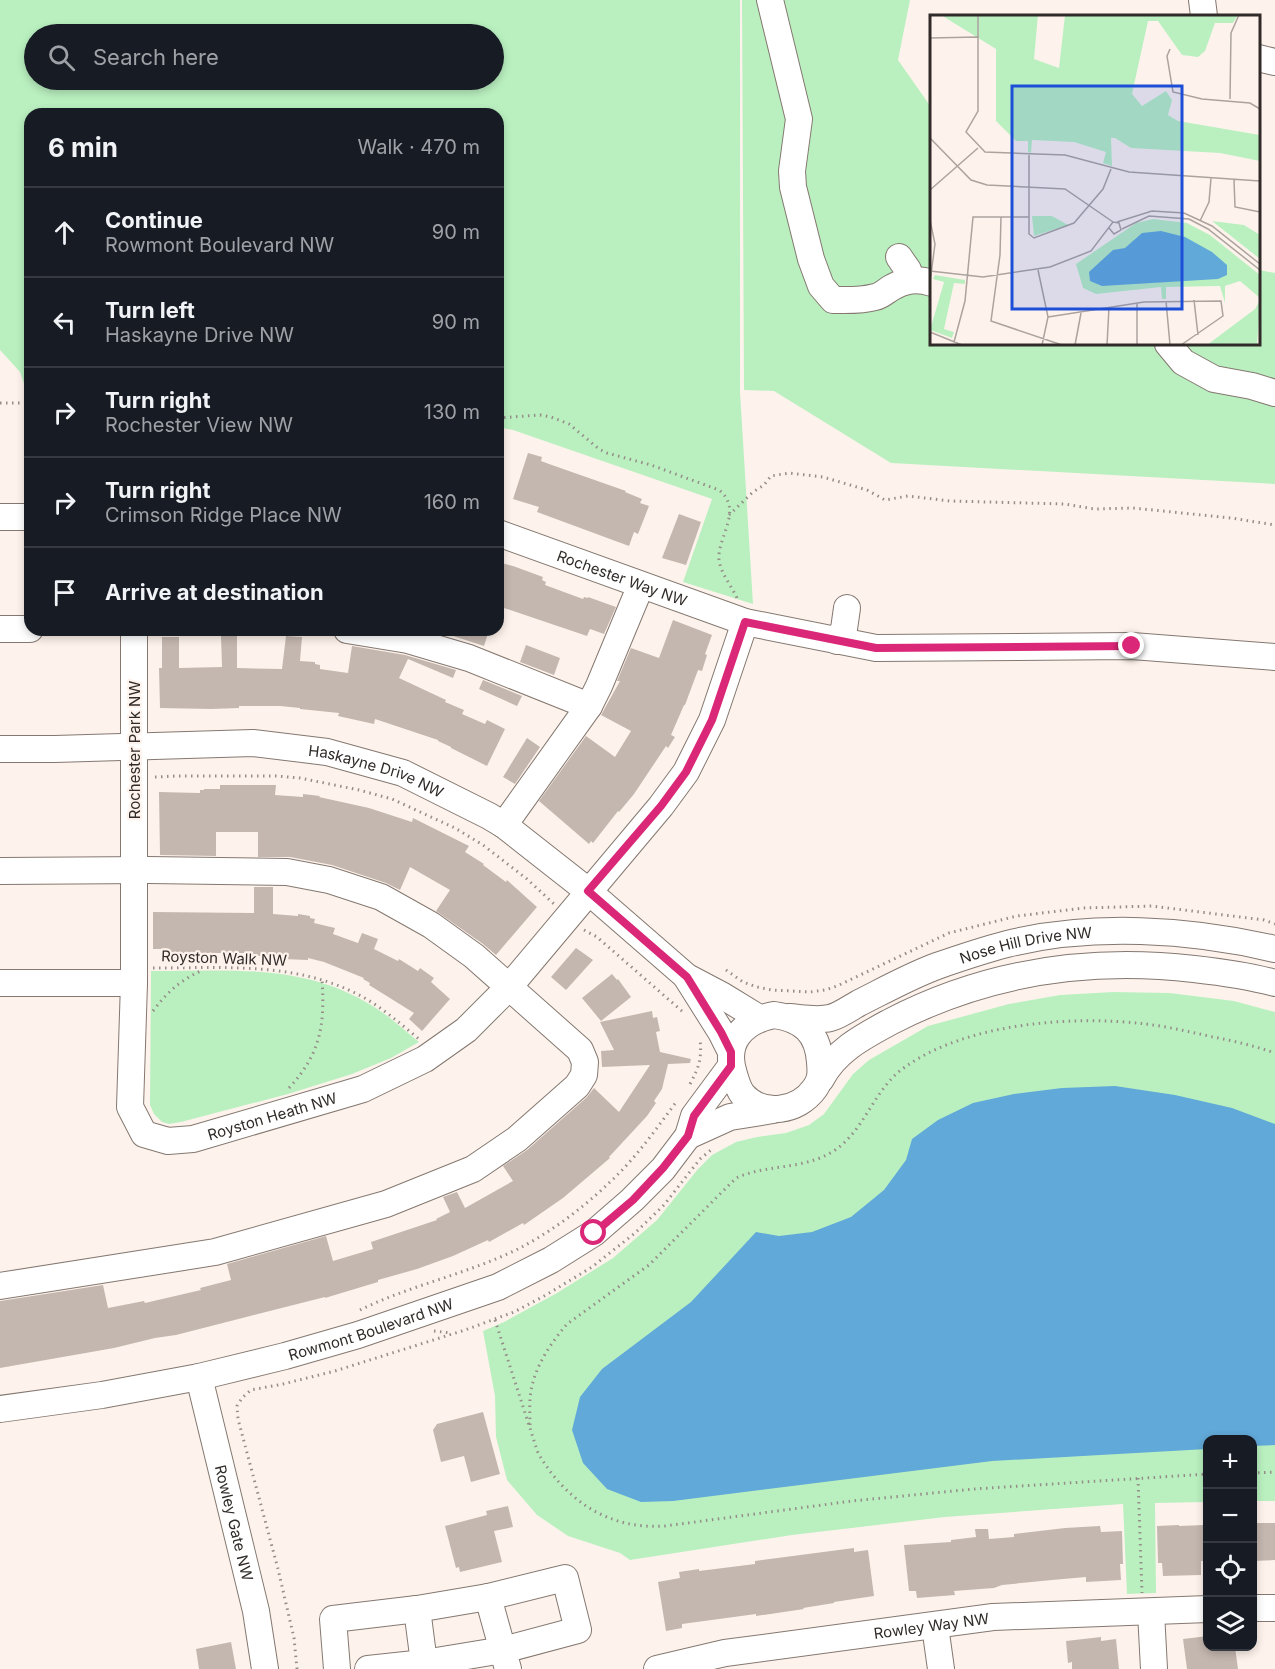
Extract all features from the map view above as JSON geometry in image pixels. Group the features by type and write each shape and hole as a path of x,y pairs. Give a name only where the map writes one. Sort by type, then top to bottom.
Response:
{"street":[{"path":"770,0 799,119 792,171 793,187 811,259 821,286 833,300 877,297 914,273"},
{"path":"1202,0 1204,15"},
{"path":"1260,58 1275,62"},
{"path":"1169,345 1183,362 1214,379 1275,393"},
{"path":"0,517 24,517"},
{"name":"Rochester Way NW","path":"504,535 641,585 837,641 876,648 1132,646 1275,657"},
{"path":"504,825 589,706 641,585"},
{"path":"837,641 844,629 847,608"},
{"name":"Royston Heath NW","path":"134,870 141,976 130,1107 144,1134 168,1141 194,1139 363,1089 425,1059 466,1030 509,987 661,806 686,772 712,720 742,613"},
{"path":"0,629 24,629"},
{"name":"Rochester Park NW","path":"134,636 134,870"},
{"path":"384,636 408,640 469,658 589,706"},
{"name":"Haskayne Drive NW","path":"0,749 253,743 327,752 403,773 504,825 588,891 687,977 759,1018"},
{"path":"0,871 287,872 329,880 381,897 431,925 474,956 580,1050 585,1062 584,1075 577,1086 517,1139 473,1169 386,1204 215,1252 0,1286"},
{"name":"Nose Hill Drive NW","path":"789,1017 831,1018 912,976 936,967 1008,944 1050,936 1100,931 1150,931 1204,936 1275,949"},
{"name":"Nose Hill Drive NW","path":"821,1078 848,1047 909,1012 935,1000 977,986 1024,974 1106,965 1141,965 1220,972 1275,983"},
{"path":"0,983 141,976"},
{"name":"Haskayne Drive NW","path":"687,977 721,1032 731,1059"},
{"path":"774,1015 789,1017 802,1024 813,1035 819,1049 821,1078 802,1102 788,1108 761,1107 745,1097 740,1090 731,1059 736,1037 746,1026 759,1018 774,1015"},
{"name":"Rowmont Boulevard NW","path":"0,1409 102,1395 199,1377 285,1356 358,1335 498,1287 551,1260 594,1233 633,1200 663,1168 688,1136 694,1116 731,1059"},
{"name":"Rowmont Boulevard NW","path":"688,1136 730,1117 778,1109"},
{"name":"Rowley Gate NW","path":"199,1377 256,1611 265,1669"},
{"path":"337,1669 333,1619 417,1609 488,1597 565,1578 578,1630 506,1659 424,1663 369,1669"},
{"path":"488,1597 506,1659"},
{"path":"1257,1608 1275,1608"},
{"path":"417,1609 424,1663"},
{"name":"Rowley Way NW","path":"657,1669 726,1661 993,1617 1203,1610"},
{"path":"1147,1612 1154,1669"},
{"path":"935,1626 941,1669"}],"path":[{"path":"0,403 24,404"},
{"path":"504,418 540,416 560,420 569,424 607,453 651,465 718,490 726,498 729,514 726,532 719,550 720,567 736,596 742,613"},
{"path":"729,514 764,485 771,476 789,473 823,477 867,490 885,500 908,496 950,501 1064,504 1095,509 1133,508 1275,525"},
{"path":"151,1014 169,991 204,969"},
{"name":"Royston Walk NW","path":"141,976 204,969 278,970 321,979 370,1001 423,1042"},
{"path":"726,970 743,982 772,990 810,992 845,983 867,972"},
{"path":"284,1092 306,1067 318,1042 324,1011 321,979"},
{"path":"530,1425 531,1390 536,1374 543,1358 567,1324 649,1265 736,1178 762,1169 797,1166 832,1152 847,1140 885,1085 903,1068 929,1052 954,1041 988,1032 1042,1024 1113,1021 1187,1031 1275,1053"},
{"path":"297,1669 294,1638 278,1569 238,1419 237,1406 242,1398 251,1390 335,1371 514,1312 585,1272 616,1249 664,1204 700,1159 713,1149"},
{"path":"495,1320 538,1454 547,1468 576,1499 598,1513 639,1526 665,1526 974,1489 1203,1474"},
{"path":"230,1405 237,1406"},
{"path":"1257,1473 1275,1472"},
{"path":"1138,1478 1147,1612"}],"green space":[{"path":"0,0 740,0 740,392 753,604 683,582 712,499 504,428 504,108 24,108 24,384 20,372 0,350"},
{"path":"742,0 910,0 898,60 930,106 930,345 1260,345 1260,270 1275,273 1275,484 891,463 774,391 744,390"},
{"path":"151,971 264,972 319,982 345,991 371,1005 419,1042 391,1058 352,1074 288,1094 169,1124 162,1122 154,1114 150,1105"},
{"path":"1113,992 1170,993 1234,1001 1275,1012 1275,1501 1257,1501 1257,1435 1203,1435 1203,1502 1155,1503 1156,1593 1127,1594 1123,1504 945,1517 792,1535 630,1560 620,1553 568,1536 537,1515 507,1480 496,1437 495,1396 483,1331 557,1293 613,1258 657,1220 712,1155 736,1142 786,1133 809,1125 824,1114 853,1074 869,1060 928,1026 1009,1004 1060,995"}],"water":[{"path":"1115,1086 1175,1095 1232,1108 1275,1124 1275,1445 1257,1446 1257,1435 1203,1435 1203,1449 992,1461 673,1501 641,1502 607,1489 583,1463 572,1430 580,1397 602,1369 691,1302 756,1232 779,1236 812,1232 851,1217 884,1190 906,1160 912,1139 938,1120 973,1103 1014,1094 1062,1088"}],"building":[{"path":"528,453 542,457 541,461 626,491 642,499 640,503 649,506 638,534 634,532 629,546 537,512 539,507 513,499"},
{"path":"679,514 701,522 686,565 662,558"},
{"path":"504,564 543,577 545,585 583,599 588,597 616,607 604,634 590,629 587,636 504,608"},
{"path":"673,620 712,635 702,671 698,670 671,735 675,737 668,748 666,746 634,794 593,843 591,841 589,844 539,801 586,736 615,757 631,731 601,715 620,681 617,681 631,648 659,658"},
{"path":"221,636 237,636 237,668 282,669 286,636 302,637 300,661 315,662 320,665 320,669 348,673 352,646 405,655 456,670 453,678 408,659 399,678 464,710 462,714 485,724 487,720 505,729 487,766 438,740 375,719 374,724 338,716 339,713 280,706 211,709 160,708 159,668 162,668 162,637 179,637 179,668 222,667"},
{"path":"453,636 487,636 484,646"},
{"path":"526,645 560,658 554,675 520,662"},
{"path":"483,680 522,696 517,706 479,689"},
{"path":"527,738 540,747 515,784 503,777"},
{"path":"220,785 276,785 275,795 320,796 412,822 413,818 469,846 465,852 506,882 507,880 537,907 496,955 436,911 450,890 410,867 400,890 332,865 290,857 258,857 258,832 216,832 216,856 160,855 159,792 200,793 200,790 204,789 220,789"},
{"path":"254,887 273,887 273,914 310,916 315,919 314,923 335,928 333,934 358,943 362,933 378,939 374,949 398,961 399,959 418,971 420,968 434,978 431,982 450,999 422,1031 409,1019 414,1013 369,985 370,983 364,978 324,962 308,958 308,960 282,959 283,956 252,956 252,953 164,953 164,949 153,949 153,912 254,913"},
{"path":"576,948 593,960 566,990 551,977"},
{"path":"612,974 631,997 601,1021 582,998"},
{"path":"652,1011 653,1018 657,1017 660,1031 656,1032 660,1052 691,1059 690,1063 668,1064 662,1089 654,1101 656,1103 610,1158 563,1198 524,1225 523,1223 489,1242 488,1240 453,1256 325,1298 176,1335 0,1368 0,1301 103,1285 108,1308 144,1301 145,1303 201,1290 200,1288 231,1280 227,1264 326,1236 333,1261 373,1249 371,1242 437,1220 450,1212 443,1197 457,1192 465,1208 513,1181 503,1166 527,1150 587,1097 594,1088 619,1112 650,1065 602,1067 601,1051 614,1050 600,1022"},
{"path":"483,1412 500,1474 471,1482 464,1456 441,1462 433,1430 437,1424"},
{"path":"508,1506 513,1527 494,1531 502,1562 460,1572 459,1567 456,1568 445,1526 487,1515 486,1511"},
{"path":"1257,1523 1275,1523 1275,1560 1257,1561"},
{"path":"1203,1525 1201,1575 1163,1576 1162,1563 1158,1563 1157,1526"},
{"path":"1100,1526 1101,1532 1122,1531 1121,1580 1086,1582 1086,1577 1002,1585 994,1588 954,1591 955,1595 917,1598 916,1591 909,1591 904,1545 951,1542 951,1540 976,1537 975,1529 988,1529 989,1539 1065,1528"},
{"path":"854,1548 854,1552 868,1550 874,1596 756,1616 756,1614 682,1624 682,1628 666,1631 658,1582 680,1578 679,1572 755,1564 755,1561"},
{"path":"1101,1637 1101,1641 1116,1639 1119,1669 1072,1669 1072,1662 1068,1663 1066,1641"},
{"path":"1203,1637 1203,1651 1236,1651 1238,1669 1187,1669 1183,1639"},
{"path":"231,1642 236,1669 199,1669 196,1649"}],"route":[{"path":"594,1233 633,1200 663,1168 688,1136 694,1116 731,1066 731,1052 687,977 588,891 661,806 686,772 712,720 745,622 876,648 1132,646"}]}
